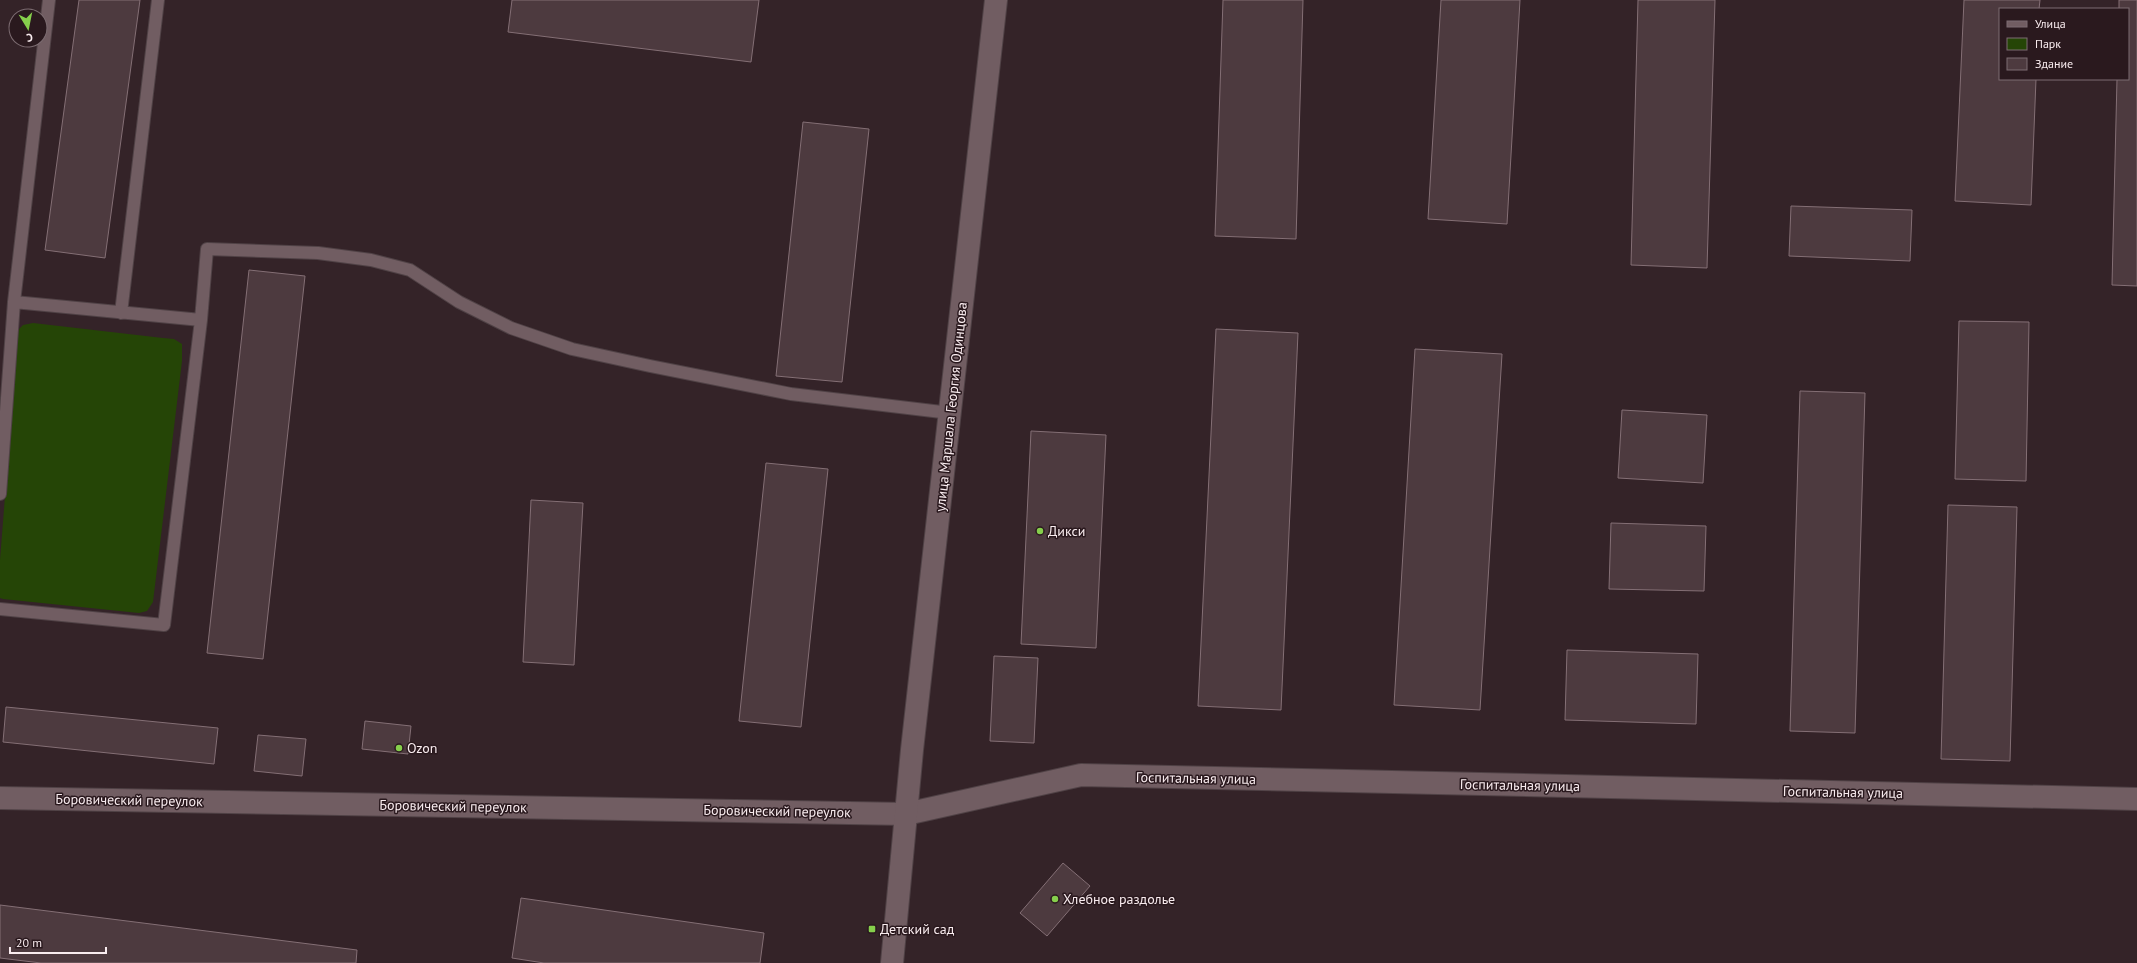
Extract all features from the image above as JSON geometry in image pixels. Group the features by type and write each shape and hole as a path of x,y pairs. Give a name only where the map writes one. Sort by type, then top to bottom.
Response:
{"street":[{"name":"улица Маршала Георгия Одинцова","path":"892,963 906,814 996,0"},
{"name":"Госпитальная улица","path":"906,814 1081,775 2137,799"},
{"name":"Боровический переулок","path":"0,798 906,814"}],"lane":[{"path":"0,494 14,302 49,0"},
{"path":"121,313 158,0"},
{"path":"0,609 164,625 207,249 318,253 371,260 410,270 459,302 504,324 572,349 791,394 950,413"},
{"path":"14,302 200,320"}],"green space":[{"path":"33,323 174,339 182,344 182,361 153,602 147,611 139,613 0,598 0,560 18,330 23,325"}],"building":[{"path":"79,0 140,0 105,258 45,250"},
{"path":"512,0 759,0 751,62 508,32"},
{"path":"1223,0 1303,0 1296,239 1215,236"},
{"path":"1441,0 1520,0 1507,224 1428,219"},
{"path":"1638,0 1715,0 1707,268 1631,265"},
{"path":"1964,0 2040,0 2039,8 1999,8 1999,80 2036,80 2031,205 1955,201"},
{"path":"2119,0 2137,0 2137,286 2112,285 2117,80 2129,80 2129,8 2119,8"},
{"path":"803,122 869,129 842,382 776,376"},
{"path":"1791,206 1912,210 1910,261 1789,256"},
{"path":"249,270 305,276 263,659 207,653"},
{"path":"1959,321 2029,322 2026,481 1955,479"},
{"path":"1216,329 1298,333 1281,710 1198,706"},
{"path":"1415,349 1502,354 1480,710 1394,705"},
{"path":"1800,391 1865,393 1855,733 1790,731"},
{"path":"1622,410 1707,415 1703,483 1618,478"},
{"path":"1031,431 1106,435 1096,648 1021,644"},
{"path":"766,463 828,469 801,727 739,721"},
{"path":"531,500 583,503 574,665 523,662"},
{"path":"1948,505 2017,507 2010,761 1941,759"},
{"path":"1611,523 1706,526 1704,591 1609,589"},
{"path":"1567,650 1698,654 1696,724 1565,720"},
{"path":"994,656 1038,658 1034,743 990,741"},
{"path":"6,707 218,728 214,764 3,742"},
{"path":"365,721 411,726 408,754 362,749"},
{"path":"258,735 306,739 302,776 254,771"},
{"name":"Хлебное раздолье","path":"1063,863 1090,886 1047,936 1020,913"},
{"path":"521,898 764,933 760,963 544,963 512,958"},
{"path":"0,905 357,950 356,963 41,963 0,958"}],"place":[{"name":"Дикси","path":"1040,531"},
{"name":"Ozon","path":"399,748"},
{"name":"Хлебное раздолье","path":"1055,899"},
{"name":"Детский сад","path":"872,929"}]}
